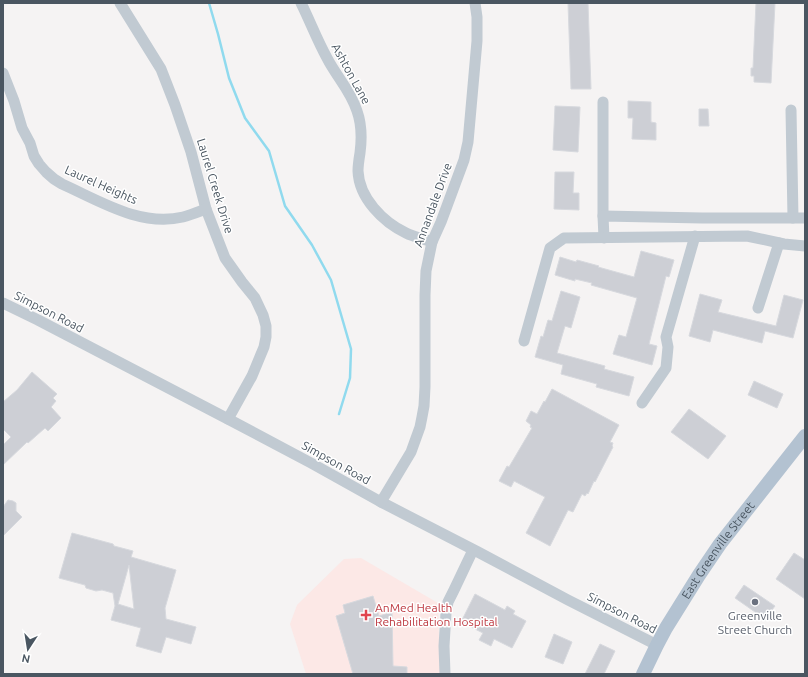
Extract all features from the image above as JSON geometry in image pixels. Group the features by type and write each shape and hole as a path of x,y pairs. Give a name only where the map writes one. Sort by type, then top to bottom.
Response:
{"main road":[{"name":"East Greenville Street","path":"643,674 657,645 699,575 720,544 805,436"}],"street":[{"name":"Laurel Creek Drive","path":"120,3 161,69 192,152 206,209 225,258 255,298 264,315 266,337 261,358 228,419"},
{"name":"Ashton Lane","path":"301,3 327,59 349,92 357,111 361,130 358,170 362,190 375,209 390,222 407,233 432,242"},
{"name":"Annandale Drive","path":"380,502 410,452 420,427 422,417 425,387 424,295 426,270 432,242 464,160 468,142 477,41 477,17 475,3"},
{"name":"Laurel Heights","path":"3,73 14,101 22,128 30,143 34,156 43,168 62,184 119,210 142,217 182,217 206,209"},
{"path":"603,102 604,238"},
{"path":"791,110 793,218"},
{"path":"603,216 805,218"},
{"path":"642,403 666,368 668,347 666,337 695,236"},
{"path":"524,341 550,248 564,238 747,236 779,243 805,246"},
{"path":"758,308 779,243"},
{"name":"Simpson Road","path":"3,303 228,419 380,502 657,645"},
{"path":"445,674 444,646 448,602 473,550"}],"shaded area":[{"name":"AnMed Health Rehabilitation Hospital","path":"361,558 438,603 440,674 306,674 290,624 297,605 344,559"}],"building":[{"path":"568,3 588,3 591,89 571,89"},
{"path":"756,3 775,3 771,83 754,82 754,76 751,76 751,68 753,68"},
{"path":"628,101 651,102 651,122 656,123 656,140 632,139 633,118 628,118"},
{"path":"555,106 580,107 578,152 553,150"},
{"path":"699,109 708,109 709,126 699,126"},
{"path":"555,172 574,172 573,193 579,193 579,210 554,209"},
{"path":"641,251 674,260 669,277 666,276 649,344 657,346 652,365 613,354 619,335 626,337 637,298 591,285 592,283 575,279 575,281 555,275 560,257 576,262 577,260 634,277"},
{"path":"561,291 580,297 571,328 565,326 557,353 605,366 604,369 634,377 629,396 596,387 597,384 561,374 563,365 535,357 541,336 543,337 548,320 552,321"},
{"path":"700,294 722,300 718,312 776,326 784,295 803,300 793,338 765,331 762,343 713,330 710,342 689,336"},
{"path":"32,372 57,394 53,398 56,401 51,407 61,418 48,431 45,428 28,443 27,442 3,465 3,445 11,437 3,429 3,402 17,390"},
{"path":"754,381 783,394 777,408 748,395"},
{"path":"552,389 619,425 610,442 613,443 613,447 595,482 594,481 588,494 587,493 585,496 582,494 573,512 568,510 550,546 526,533 545,497 514,481 511,487 499,481 532,428 526,421 531,411 537,414"},
{"path":"689,409 726,436 708,459 671,432"},
{"path":"8,500 16,503 16,511 22,517 3,536 3,507"},
{"path":"72,533 133,551 131,557 176,570 165,608 166,619 196,627 191,644 166,637 161,653 136,646 141,628 111,620 115,606 113,593 102,590 96,591 86,588 85,585 59,578","holes":["129,565 134,609 118,604"]},
{"path":"794,553 805,560 805,599 776,579"},
{"name":"Greenville Street Church","path":"744,585 775,606 765,619 735,598"},
{"path":"475,594 505,610 507,606 515,611 513,614 526,621 512,648 494,639 491,646 479,640 483,633 461,622"},
{"path":"373,596 379,616 392,612 393,666 407,667 407,674 353,674 336,616 345,613 343,605"},
{"path":"554,634 572,642 563,664 545,657"},
{"path":"600,644 615,651 604,674 585,674"}],"waterway":[{"path":"209,3 229,78 245,118 269,151 285,206 312,245 331,280 351,349 350,378 339,414"}],"place":[{"name":"Greenville Street Church","path":"755,602"},
{"name":"AnMed Health Rehabilitation Hospital","path":"366,615"}]}
